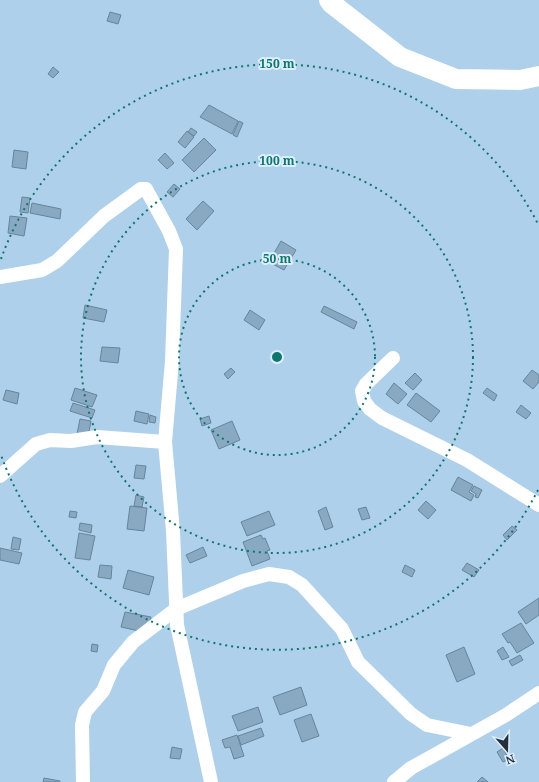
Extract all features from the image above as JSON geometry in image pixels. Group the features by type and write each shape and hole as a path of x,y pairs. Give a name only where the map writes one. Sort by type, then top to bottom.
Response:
{"street":[{"path":"329,0 400,57 456,79 520,80 539,76"},
{"path":"0,277 21,274 47,267 56,261 104,216 140,189 146,190 169,231 176,249 172,361 165,442 173,531 177,625 211,782"},
{"path":"393,358 366,384 362,391 364,401 370,409 382,418 467,460 539,505"},
{"path":"0,476 36,444 50,440 71,441 97,437 165,442"},
{"path":"83,782 82,725 85,712 103,691 114,665 133,642 176,609 243,581 269,574 289,578 302,586 342,629 358,662 411,714 427,725 471,734"},
{"path":"394,782 411,768 506,715 539,693"}],"building":[{"path":"110,12 121,15 118,24 107,21"},
{"path":"53,67 59,72 53,78 48,74"},
{"path":"209,105 238,121 232,134 200,117"},
{"path":"239,121 243,123 237,137 233,135"},
{"path":"191,128 197,132 194,136 188,132"},
{"path":"187,131 194,137 185,148 178,142"},
{"path":"204,138 216,150 194,172 182,160"},
{"path":"14,150 28,152 26,169 12,167"},
{"path":"165,153 174,163 167,169 158,160"},
{"path":"174,184 180,189 173,197 167,192"},
{"path":"22,197 30,198 28,213 20,212"},
{"path":"203,201 214,211 197,230 186,219"},
{"path":"32,203 61,209 60,219 30,213"},
{"path":"10,216 27,218 24,236 8,233"},
{"path":"281,241 296,250 284,270 269,262"},
{"path":"85,305 107,310 104,322 83,318"},
{"path":"324,306 357,322 354,329 321,312"},
{"path":"250,310 265,320 259,330 244,320"},
{"path":"102,347 120,348 118,363 100,361"},
{"path":"231,368 235,372 228,379 224,374"},
{"path":"532,370 539,375 539,382 533,389 523,381"},
{"path":"415,373 422,380 413,390 405,383"},
{"path":"394,383 407,394 398,404 386,394"},
{"path":"75,388 97,395 92,407 71,400"},
{"path":"487,388 497,395 494,401 483,393"},
{"path":"6,390 19,393 17,404 3,400"},
{"path":"416,393 440,411 431,422 407,405"},
{"path":"73,403 95,410 92,418 70,411"},
{"path":"521,405 531,413 526,419 516,412"},
{"path":"136,411 149,414 147,424 134,421"},
{"path":"150,415 156,417 155,423 149,422"},
{"path":"209,416 211,423 202,426 200,419"},
{"path":"80,419 91,421 87,442 76,439"},
{"path":"232,421 240,440 219,449 211,430"},
{"path":"136,465 146,466 144,479 134,478"},
{"path":"458,477 473,485 469,492 474,495 471,501 451,490"},
{"path":"474,486 482,490 478,498 475,497 476,494 471,491"},
{"path":"136,495 144,497 142,507 134,506"},
{"path":"426,501 436,510 428,519 418,510"},
{"path":"130,506 147,508 144,531 127,529"},
{"path":"326,507 333,527 325,530 318,511"},
{"path":"366,507 370,518 362,520 358,509"},
{"path":"70,511 77,512 76,518 69,517"},
{"path":"269,511 275,525 247,536 241,522"},
{"path":"80,523 92,525 91,533 79,530"},
{"path":"512,526 517,530 507,540 503,535"},
{"path":"79,533 95,536 90,560 75,558"},
{"path":"261,535 263,539 265,538 270,550 267,551 270,559 252,566 243,542"},
{"path":"13,537 21,539 19,550 11,549"},
{"path":"203,547 207,556 190,563 186,555"},
{"path":"0,548 22,553 19,564 0,560"},
{"path":"467,563 479,570 474,577 462,570"},
{"path":"100,565 112,566 111,579 98,577"},
{"path":"405,565 415,570 412,577 402,572"},
{"path":"128,570 154,577 149,595 123,588"},
{"path":"539,598 539,615 526,624 518,612"},
{"path":"125,612 151,617 148,633 121,627"},
{"path":"521,623 534,643 517,653 510,642 508,643 502,634"},
{"path":"92,644 98,645 97,652 91,651"},
{"path":"464,647 475,674 457,682 446,655"},
{"path":"503,647 509,657 502,660 497,651"},
{"path":"520,655 523,660 512,666 509,661"},
{"path":"301,687 307,705 280,715 273,697"},
{"path":"258,707 263,722 238,731 232,716"},
{"path":"311,714 319,736 302,742 294,720"},
{"path":"261,728 264,736 241,745 238,736"},
{"path":"237,735 244,756 234,759 230,747 225,748 222,740"},
{"path":"172,747 182,749 180,759 170,758"},
{"path":"503,748 509,759 503,762 497,752"},
{"path":"482,777 488,782 477,782"},
{"path":"44,778 60,781 60,782 43,782"}]}
